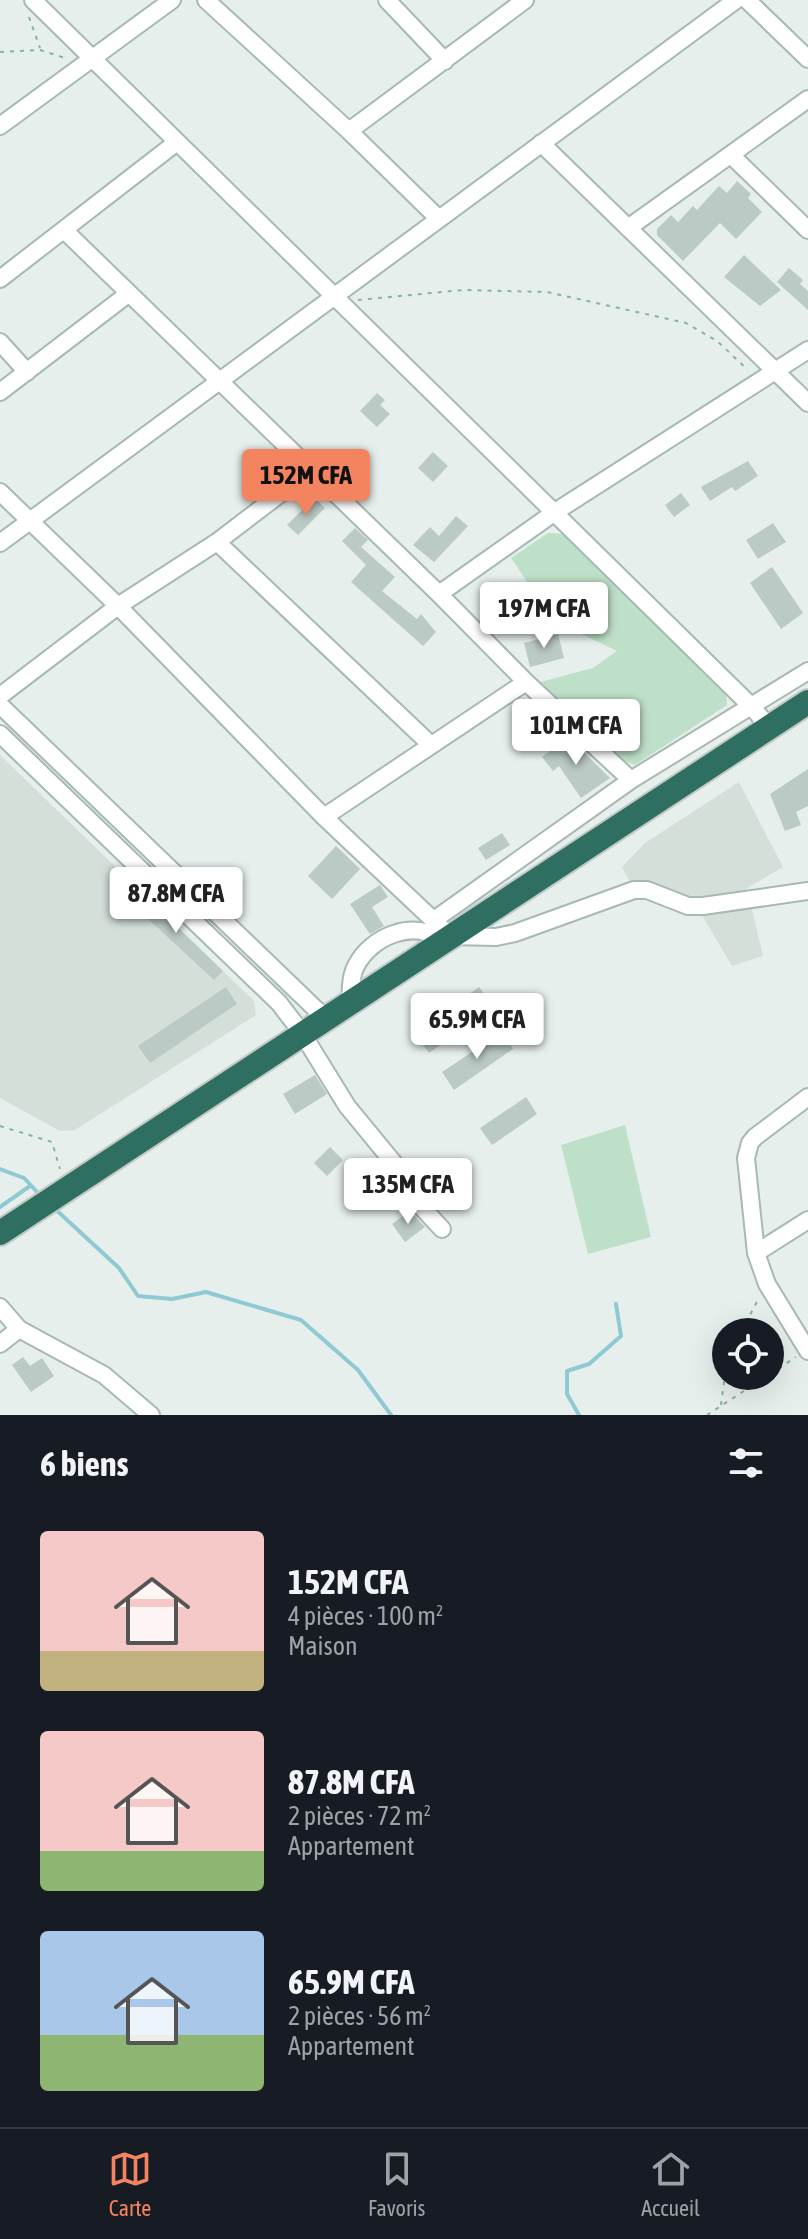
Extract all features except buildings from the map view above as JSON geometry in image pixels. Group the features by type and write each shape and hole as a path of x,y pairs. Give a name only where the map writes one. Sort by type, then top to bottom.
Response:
{"highway":[{"path":"0,1233 350,1003 442,932 808,702"}],"street":[{"path":"0,126 172,0"},
{"path":"206,0 349,131 438,218"},
{"path":"387,0 445,61"},
{"path":"349,131 525,0"},
{"path":"0,543 736,0"},
{"path":"747,0 808,59"},
{"path":"30,7 86,63 177,142 334,294 769,727"},
{"path":"628,228 808,99"},
{"path":"0,279 177,142"},
{"path":"541,143 808,403"},
{"path":"731,155 808,230"},
{"path":"64,230 526,682 631,780"},
{"path":"0,392 128,294"},
{"path":"0,342 27,372"},
{"path":"439,594 555,512 808,350"},
{"path":"0,696 118,606 217,542 310,471"},
{"path":"0,492 118,606 324,817 442,932"},
{"path":"217,542 431,745"},
{"path":"442,932 631,780 808,671"},
{"path":"324,817 526,682"},
{"path":"0,705 326,1019"},
{"path":"0,734 279,1003 393,1162 417,1202 442,1229"},
{"path":"350,1003 354,967 363,955 392,934 417,929 496,937 642,889 688,906 808,891"},
{"path":"808,1097 750,1143 747,1166 756,1253 767,1284 808,1350"},
{"path":"756,1253 808,1220"},
{"path":"0,1307 19,1329 104,1375 151,1415"},
{"path":"0,1344 19,1329"}],"path":[{"path":"30,7 40,50"},
{"path":"0,52 40,50 86,63"},
{"path":"334,294 359,300 463,290 547,292 686,323 717,341 759,380"},
{"path":"0,1126 52,1142 60,1167 61,1192"},
{"path":"749,1318 767,1284"},
{"path":"784,1365 808,1350"},
{"path":"720,1407 723,1390"},
{"path":"707,1415 746,1390"}],"shaded area":[{"path":"0,755 254,1001 256,1015 75,1130 60,1131 0,1098"},
{"path":"739,782 783,867 747,888 763,956 732,966 693,900 672,900 630,882 622,867 645,843"}],"green space":[{"path":"548,533 563,534 726,693 727,705 635,765 624,761 540,682 593,668 617,651 554,621 511,558"},
{"path":"625,1125 651,1237 588,1254 561,1145"}],"waterway":[{"path":"0,1169 24,1178 40,1195"},
{"path":"0,1207 30,1186"},
{"path":"53,1207 119,1268 138,1296 172,1299 206,1292 301,1320 358,1370 391,1415"},
{"path":"579,1415 567,1394 567,1371 589,1364 621,1336 616,1304"}]}
